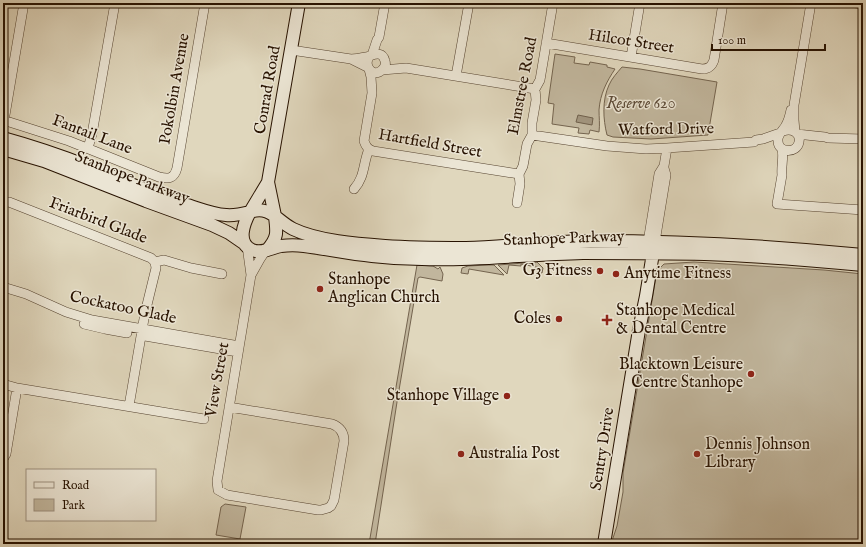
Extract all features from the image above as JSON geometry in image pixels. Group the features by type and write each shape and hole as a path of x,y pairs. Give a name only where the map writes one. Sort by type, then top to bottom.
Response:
{"main road":[{"name":"Conrad Road","path":"250,212 268,182 299,3"},
{"name":"Stanhope Parkway","path":"3,138 45,150 169,199 202,210 225,215 236,215 250,212"},
{"name":"Stanhope Parkway","path":"3,149 44,161 212,225 229,233 246,245"},
{"name":"Conrad Road","path":"268,182 275,216"},
{"path":"263,210 270,212 275,216 277,227 276,235 274,241 267,250 256,251 246,245 242,230 250,212 263,210"},
{"name":"Stanhope Parkway","path":"275,216 292,229 316,237 353,244 425,248 468,248 590,241 706,254 812,260 863,265"},
{"name":"Stanhope Parkway","path":"267,250 280,246 298,246 373,256 423,259 468,259 651,248 778,247 863,255"},
{"name":"Sentry Drive","path":"598,544 651,248"},
{"name":"Sentry Drive","path":"604,544 638,330 646,296 651,248"}],"street":[{"path":"3,120 24,3"},
{"path":"88,148 92,134 115,3"},
{"name":"Pokolbin Avenue","path":"169,178 174,174 177,168 205,3"},
{"path":"368,68 367,62 379,38 385,3"},
{"path":"456,76 469,3"},
{"name":"Elmstree Road","path":"517,204 520,184 519,174 523,166 527,144 532,134 532,123 536,100 535,89 540,80 553,3"},
{"path":"631,57 640,3"},
{"name":"Hilcot Street","path":"546,43 702,69 708,68 714,60 723,3"},
{"path":"782,175 785,171 788,159 799,140 796,133 794,120 794,105 810,3"},
{"path":"855,3 863,4"},
{"path":"379,38 381,41 385,65 381,70"},
{"path":"291,50 351,60 374,72 406,68 535,89"},
{"path":"351,60 377,54 394,64 406,68"},
{"name":"Hartfield Street","path":"368,68 371,77 372,93 364,139 366,147 373,151 519,174"},
{"name":"Hartfield Street","path":"372,93 381,70"},
{"path":"794,105 787,124 778,139 783,160 777,204 863,210"},
{"name":"Fantail Lane","path":"3,120 88,148 159,177 169,178"},
{"path":"781,132 789,129 796,133 808,136 863,139"},
{"name":"Watford Drive","path":"532,134 626,148 667,148 754,142 781,132"},
{"path":"781,147 788,151 812,141 826,140 828,138"},
{"name":"Watford Drive","path":"754,142 756,144 764,143 781,147"},
{"path":"651,248 666,175 664,166 667,148"},
{"path":"354,189 361,179 369,149"},
{"name":"Friarbird Glade","path":"3,203 8,202 15,204 151,258 155,262 156,270 147,303 129,406"},
{"name":"View Street","path":"229,407 332,424 339,428 344,436 344,441 334,500 331,506 318,510 227,495 218,490 217,481 229,407 239,349 251,275 246,245"},
{"name":"View Street","path":"251,275 267,250"},
{"path":"155,262 164,260 191,268 222,274"},
{"name":"Cockatoo Glade","path":"3,287 26,294 56,308 78,316 142,332 239,349"},
{"name":"Cockatoo Glade","path":"3,293 78,322 105,329 142,332"},
{"path":"3,384 17,388 204,419"},
{"path":"3,459 6,454 17,388"}],"green space":[{"path":"555,54 575,57 574,63 589,65 590,62 607,65 607,67 615,69 602,93 599,110 599,132 590,130 589,134 578,133 579,128 552,124 554,104 548,103"},
{"name":"Reserve 620","path":"622,67 717,82 708,135 651,139 613,137 607,135 604,116 605,97 610,82"},
{"path":"537,262 543,268 542,273 541,268 521,264 521,266 509,265 507,274 498,265"},
{"name":"Blacktown Leisure Centre Stanhope","path":"694,262 824,270 863,274 863,543 611,544 617,526 623,492 623,473 657,271 664,264"},
{"path":"417,265 433,266 438,269 440,267 443,274 442,281 420,277 418,278 375,544 369,544"},
{"path":"494,265 504,275 469,269 468,274 461,273 462,268 468,266"},
{"path":"225,504 246,507 240,539 216,535 221,507"}],"shaded area":[{"path":"578,115 593,118 592,125 576,122"}],"place":[{"name":"G3 Fitness","path":"600,271"},
{"name":"Anytime Fitness","path":"616,274"},
{"name":"Stanhope Anglican Church","path":"320,289"},
{"name":"Coles","path":"559,319"},
{"name":"Stanhope Medical & Dental Centre","path":"607,320"},
{"name":"Blacktown Leisure Centre Stanhope","path":"751,374"},
{"name":"Stanhope Village","path":"507,396"},
{"name":"Australia Post","path":"461,454"},
{"name":"Dennis Johnson Library","path":"697,454"}]}
